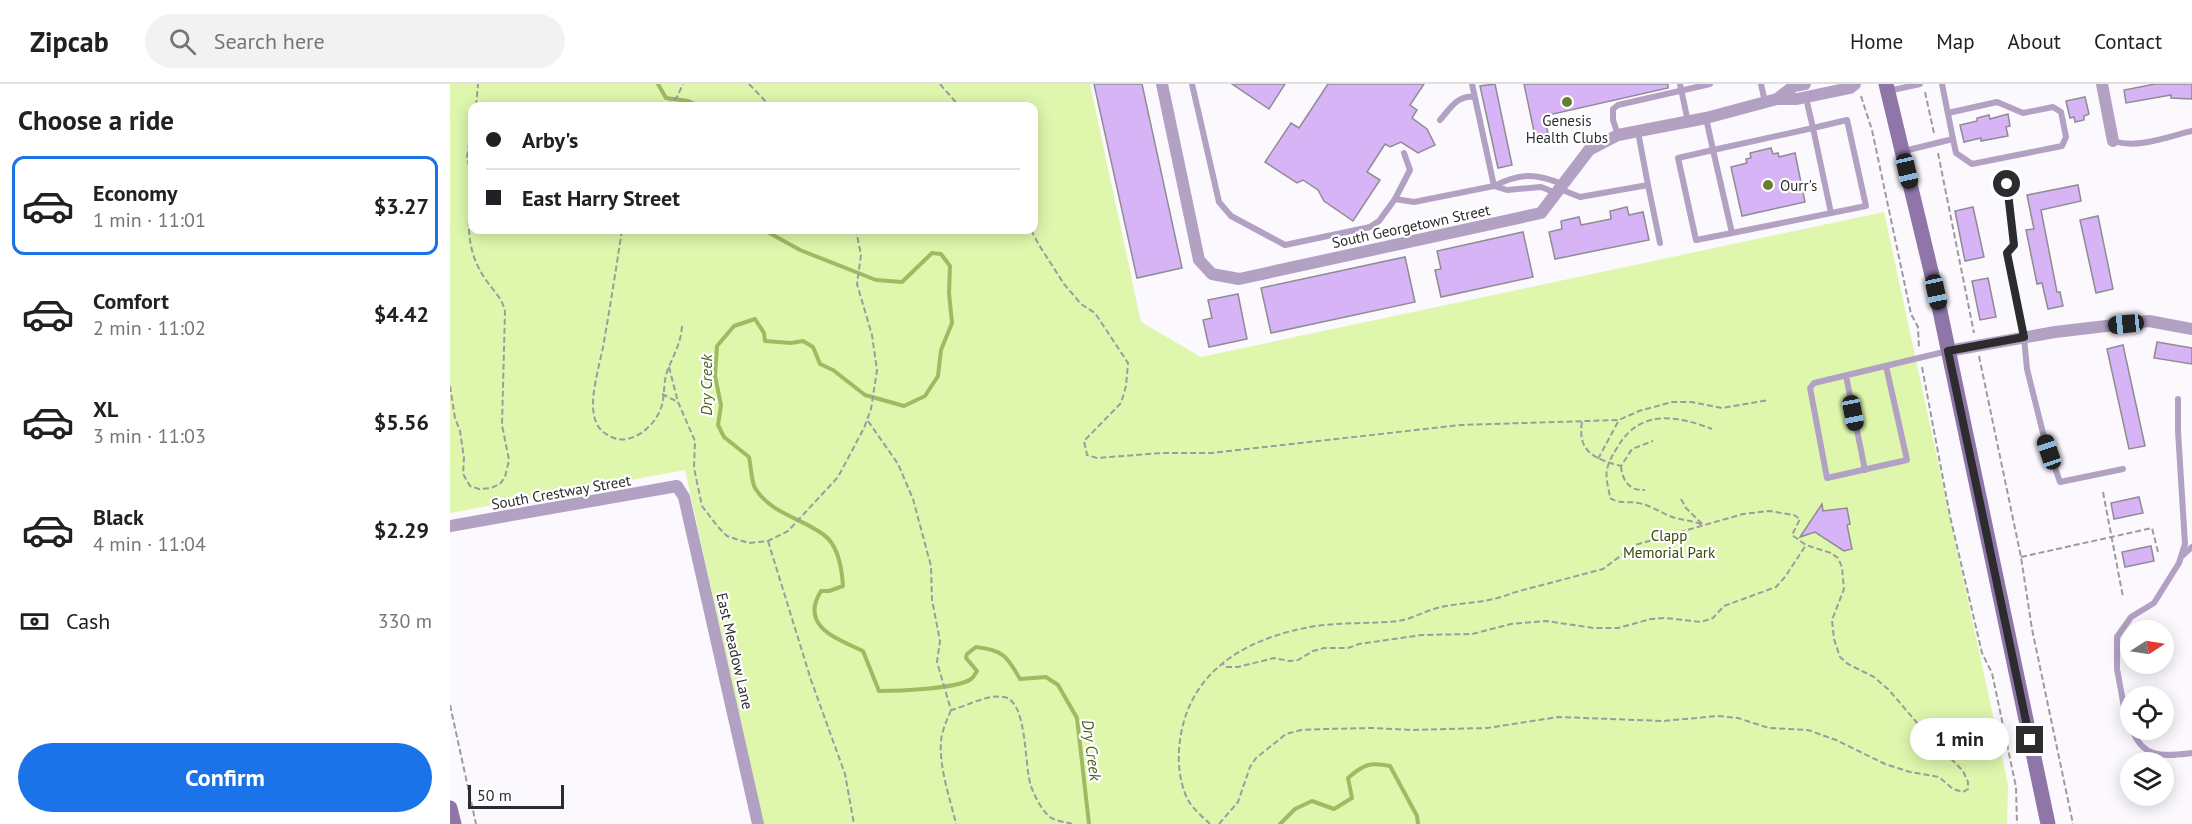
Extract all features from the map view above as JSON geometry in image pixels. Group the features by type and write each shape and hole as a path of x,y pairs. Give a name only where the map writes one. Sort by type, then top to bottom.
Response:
{"main road":[{"path":"1887,87 1948,351 2048,824"},
{"path":"450,808 454,824"}],"street":[{"name":"South Georgetown Street","path":"1162,84 1199,260 1212,274 1239,279 1541,213 1589,150 1618,135 1706,118 1771,100 1806,98 1858,88"},
{"name":"South Georgetown Street","path":"1771,100 1794,86 1805,84"},
{"path":"2102,84 2113,141"},
{"path":"1948,351 2055,332 2149,321 2192,329"},
{"name":"South Crestway Street","path":"450,526 677,486"},
{"name":"East Meadow Lane","path":"677,486 684,497 758,824"}],"lane":[{"path":"1192,84 1219,202 1230,216 1285,245 1370,227 1379,221 1395,199 1410,170 1404,153"},
{"path":"1472,84 1494,186"},
{"path":"1618,135 1613,120 1613,110 1618,105 1681,87 1710,84"},
{"path":"1761,84 1771,100"},
{"path":"1887,87 1922,84"},
{"path":"1942,84 1956,153 1972,164 2062,146 2067,137 2061,112 2053,107 2023,114 1997,102 1948,113"},
{"path":"1681,87 1688,122"},
{"path":"1440,120 1459,99 1474,97"},
{"path":"1806,98 1831,213"},
{"path":"1706,118 1732,232"},
{"path":"1847,120 1866,206 1696,240 1678,158 1813,128 1847,120"},
{"path":"1637,131 1660,243"},
{"path":"2113,141 2125,145 2138,145 2192,131"},
{"path":"1902,151 1953,139"},
{"path":"1395,199 1414,202 1494,186 1532,175 1543,177 1559,189"},
{"path":"2007,184 2014,245 2007,253 2030,380 2044,437 2060,482 2123,469"},
{"path":"1494,186 1507,190 1541,187 1559,189 1580,197 1648,185"},
{"path":"1886,366 1907,460 1827,478 1810,386 1814,383 1948,351"},
{"path":"1846,376 1864,470"},
{"path":"2120,686 2117,669 2117,637 2132,617 2154,603 2166,586 2185,544 2178,399"},
{"path":"2182,506 2192,506"},
{"path":"2181,556 2192,547"},
{"path":"2137,740 2148,752 2164,756 2192,753"}],"path":[{"path":"476,102 478,84"},
{"path":"672,102 683,84"},
{"path":"749,84 766,102"},
{"path":"940,84 956,102"},
{"path":"1922,84 2021,557 2032,629 2073,824"},
{"path":"1858,88 1872,130 1911,314 1918,327 1918,345 1950,516 1982,653 1992,673 2016,787 2017,824"},
{"path":"450,386 464,458 463,474 470,486 479,489 500,484 505,477 509,460 502,425 505,311 503,302 481,272 469,234"},
{"path":"621,234 593,413 597,426 607,436 618,440 631,439 654,422 662,405 662,394 669,367 681,339 682,326"},
{"path":"669,367 678,402 695,441 694,468 702,506 728,536 749,543 780,537 838,477 867,420 871,406 877,370 872,335 862,308 857,282 861,255 857,234"},
{"path":"1033,234 1064,284 1081,304 1095,313 1128,363 1126,386 1121,403 1091,431 1084,441 1087,455 1097,458 1162,453 1211,453 1461,425 1619,420 1639,411 1672,402 1692,402 1722,408 1769,400"},
{"path":"662,394 678,402"},
{"path":"1703,525 1690,519 1675,518 1654,507 1638,503 1617,502 1610,498 1606,471 1628,432 1648,421 1683,419 1712,429"},
{"path":"867,420 898,464 913,499 931,566 932,600 940,641 937,662 951,710 944,725 941,742 956,824"},
{"path":"1598,459 1619,420"},
{"path":"1582,422 1580,431 1586,450 1598,459 1621,466"},
{"path":"1645,490 1631,487 1625,482 1621,466 1632,449 1653,441"},
{"path":"2103,492 2123,597"},
{"path":"1681,499 1686,508 1703,525"},
{"path":"1210,824 1189,802 1180,777 1179,750 1185,714 1199,685 1223,664 1253,644 1292,631 1318,626 1399,621 1438,607 1500,598 1603,569 1635,545 1703,525 1769,511 1794,514 1800,519 1792,535 1806,545 1831,553 1838,558 1842,567 1844,589 1832,620 1834,639 1840,657 1848,664 1874,677 1889,690 1924,731 1963,771 1968,782 1968,789 1963,792 1953,789 1939,777 1910,772 1885,764 1836,740 1808,730 1769,728 1738,718 1718,716 1663,721 1558,717 1487,728 1301,730 1286,734 1268,746 1256,758 1250,767 1238,802 1219,824"},
{"path":"2021,557 2152,528 2158,552"},
{"path":"768,541 811,680 845,774 854,824"},
{"path":"1223,664 1226,667 1238,667 1274,658 1288,661 1298,660 1313,651 1324,648 1348,648 1359,644 1422,635 1472,634 1511,624 1546,621 1576,627 1618,628 1651,619 1666,618 1701,622 1713,618 1724,606 1776,587 1806,545"},
{"path":"951,710 966,707 986,698 1007,698 1014,703 1020,716 1030,784 1036,798 1051,817 1072,824"},
{"path":"450,705 476,824"}],"green space":[{"name":"Clapp Memorial Park","path":"450,84 1090,84 1141,322 1201,357 1884,212 2008,785 2007,824 763,824 685,470 450,513"}],"building":[{"path":"1094,84 1142,84 1182,268 1137,278"},
{"path":"1232,84 1285,84 1269,109"},
{"path":"1328,84 1424,84 1410,105 1417,110 1412,118 1427,129 1435,145 1418,153 1401,142 1390,147 1385,144 1367,172 1380,180 1353,221 1324,201 1318,190 1303,180 1297,183 1265,162 1291,123 1299,128"},
{"path":"1495,84 1512,165 1498,168 1480,86"},
{"name":"Genesis Health Clubs","path":"1524,84 1668,84 1668,88 1544,116 1548,133 1535,136"},
{"path":"2155,84 2192,84 2192,99 2171,98 2171,95 2126,103 2124,90"},
{"path":"2085,97 2089,114 2084,116 2084,120 2075,122 2074,117 2070,118 2066,101"},
{"path":"2008,114 2010,126 2006,127 2008,136 1964,142 1960,125 1989,115 1990,119"},
{"path":"1771,148 1773,154 1778,153 1779,157 1795,153 1805,202 1742,216 1731,167 1747,163 1746,159 1751,158 1750,153"},
{"path":"2078,185 2081,201 2041,210 2057,292 2060,292 2063,306 2048,309 2042,283 2037,284 2026,230 2034,229 2027,195"},
{"path":"1627,207 1629,215 1643,212 1649,240 1555,259 1549,232 1562,229 1561,221 1579,217 1581,225 1611,219 1610,211"},
{"path":"1973,207 1984,257 1965,261 1955,211"},
{"path":"2098,216 2113,289 2096,293 2080,220"},
{"path":"1523,232 1533,277 1441,297 1435,270 1441,269 1437,251"},
{"path":"1405,257 1415,302 1271,333 1261,288"},
{"path":"1988,278 1996,317 1980,320 1972,281"},
{"path":"1238,294 1247,339 1209,347 1203,320 1212,318 1208,300"},
{"path":"2157,342 2192,348 2192,364 2154,358"},
{"path":"2123,345 2145,446 2129,449 2107,349"},
{"path":"2139,497 2143,513 2114,519 2111,503"},
{"path":"1822,504 1823,511 1847,508 1850,524 1847,525 1852,549 1844,551 1815,532 1800,537"},
{"path":"2151,546 2154,561 2125,567 2122,552"}],"waterway":[{"name":"Dry Creek","path":"658,84 666,98 690,102"},
{"name":"Dry Creek","path":"771,234 800,250 876,280 902,282 932,253 941,254 950,266 949,293 952,323 941,350 938,376 925,396 904,406 865,395 833,370 820,364 813,347 803,341 791,343 765,341 764,333 755,319 734,326 717,346 715,376 721,405 718,425 724,437 749,457 754,485 762,497 778,510 824,535 836,551 843,586 821,591 815,603 818,622 832,636 863,651 879,691 926,689 964,682 972,678 977,671 966,658 967,654 976,647 1003,655 1020,679 1046,677 1058,685 1077,718 1089,824"},
{"name":"Dry Creek","path":"1280,824 1295,809 1312,801 1334,809 1352,798 1348,778 1363,767 1377,764 1390,766 1417,816 1418,824"}],"place":[{"name":"Genesis Health Clubs","path":"1567,102"},
{"name":"Ourr's","path":"1768,185"}],"route":[{"path":"2007,184 2014,245 2007,253 2024,337 1948,351 2030,740"}]}
